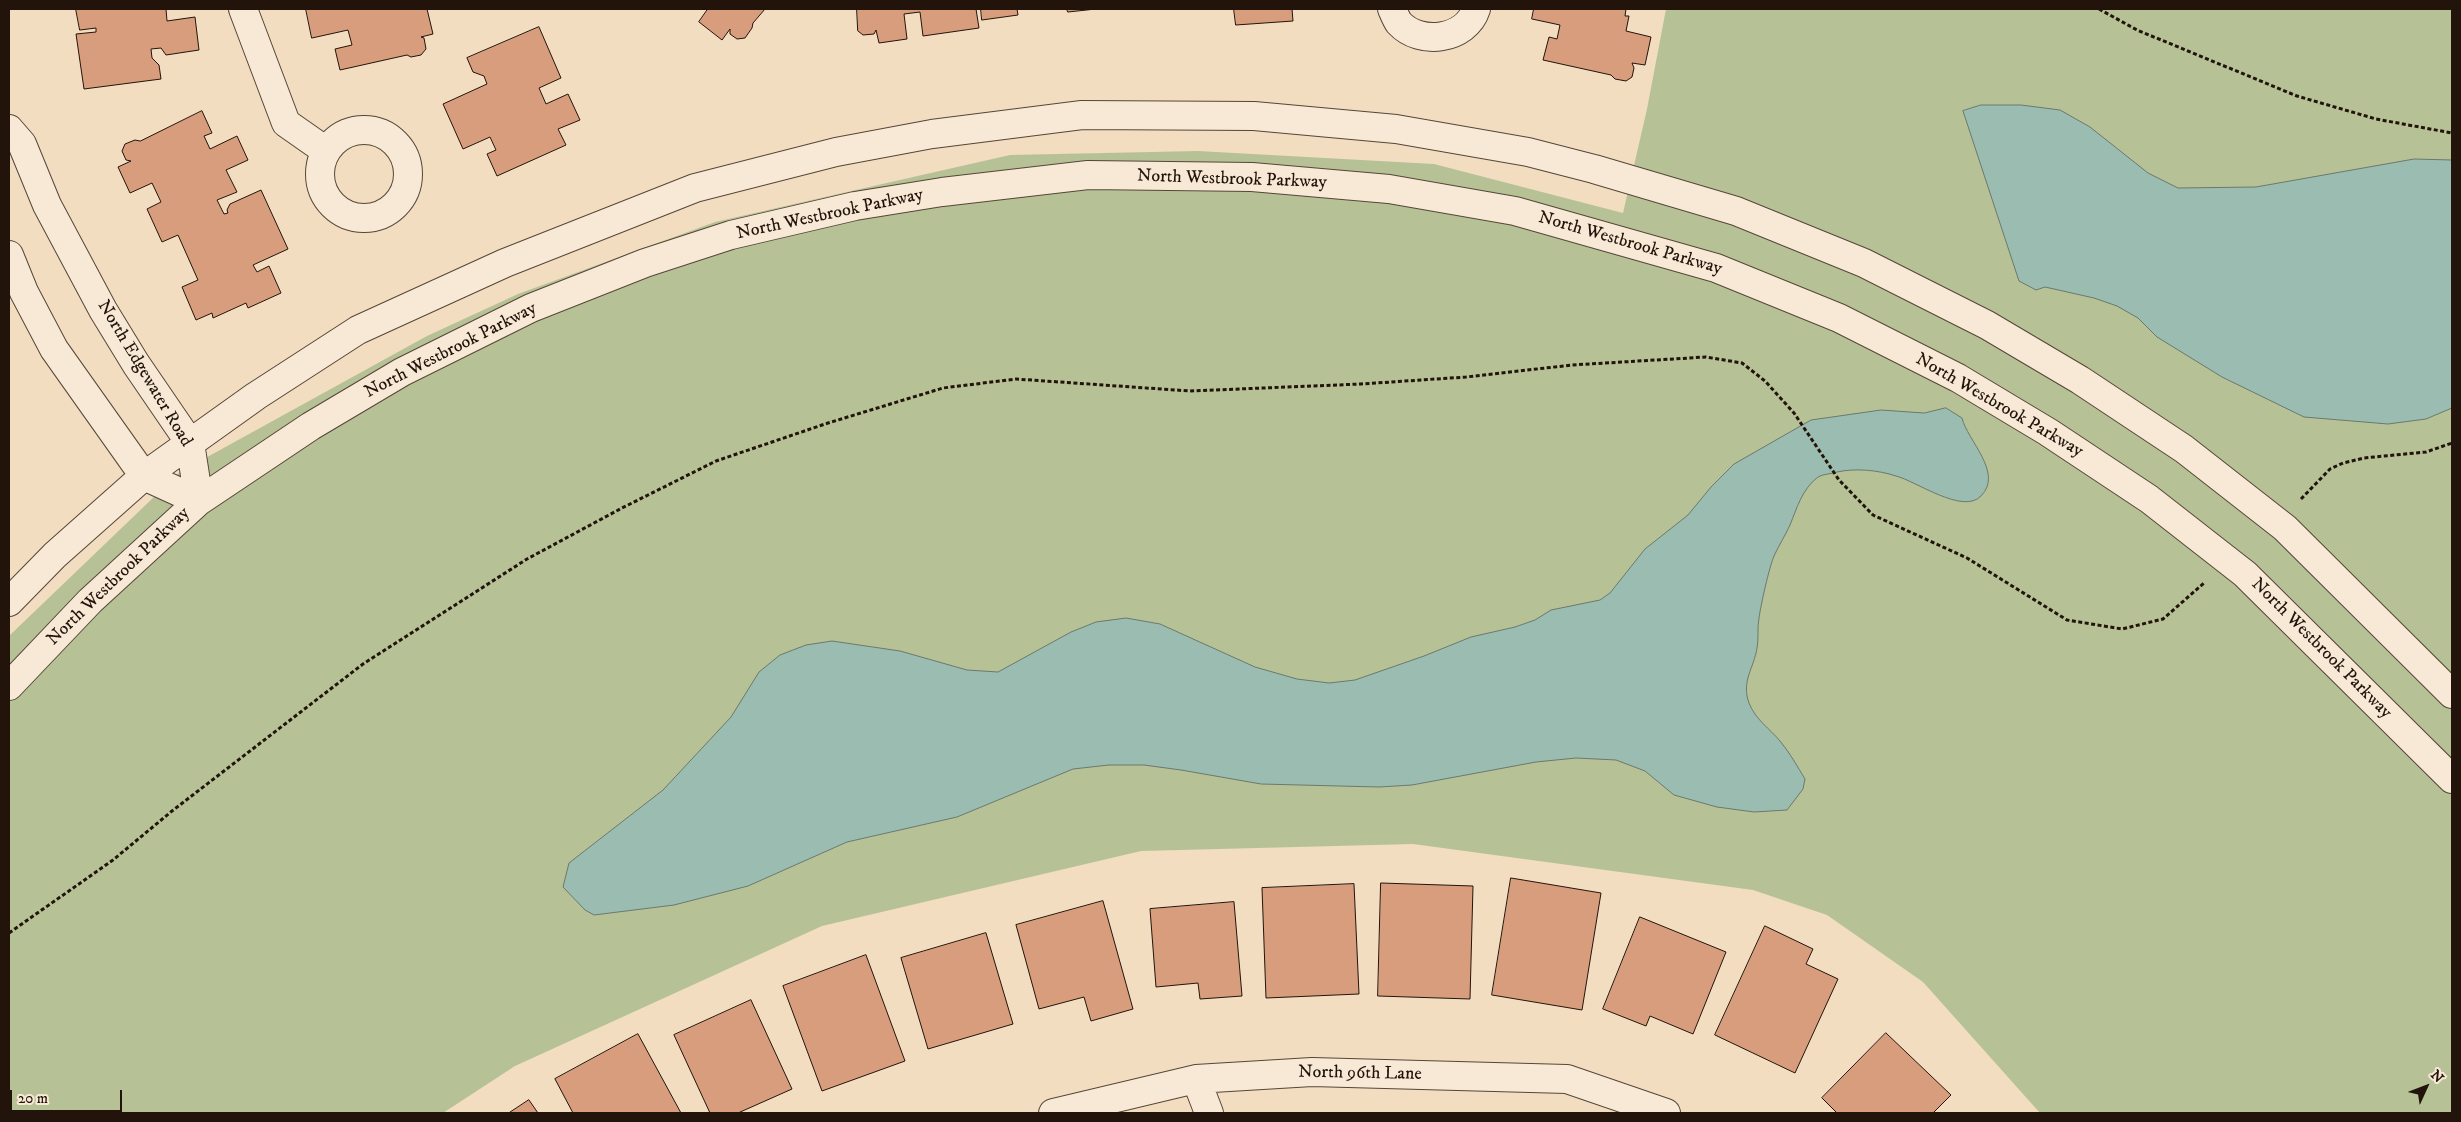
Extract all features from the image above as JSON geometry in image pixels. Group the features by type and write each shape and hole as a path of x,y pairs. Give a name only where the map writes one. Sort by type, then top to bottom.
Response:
{"street":[{"path":"243,9 286,123 326,151"},
{"path":"1392,9 1399,23 1412,32 1429,38 1446,36 1457,31 1469,21 1476,9"},
{"path":"9,602 55,555 144,476 256,396 358,330 505,263 695,188 836,152 941,132 1082,115 1254,116 1396,129 1528,152 1736,210 1864,262 1987,325 2080,380 2184,449 2276,521 2452,694"},
{"name":"North Edgewater Road","path":"9,129 22,144 47,205 103,310 136,364 190,443 199,501"},
{"name":"North Westbrook Parkway","path":"9,686 90,601 199,501 311,426 419,364 531,308 645,263 731,235 855,206 942,192 1088,175 1252,177 1389,189 1515,211 1716,268 1839,318 1958,378 2048,432 2148,498 2245,574 2452,779"},
{"path":"9,255 24,292 54,349 144,476 199,501"},
{"name":"North 96th Lane","path":"1052,1113 1196,1079 1312,1072 1567,1079 1666,1113"},
{"path":"1196,1079 1209,1113"}],"path":[{"path":"2099,9 2138,30 2297,96 2376,119 2452,133"},
{"path":"9,934 114,860 179,806 364,664 527,559 622,508 716,461 828,423 943,388 1016,379 1190,391 1361,384 1466,377 1572,365 1706,357 1742,363 1765,381 1794,414 1839,480 1873,515 1967,558 2067,620 2122,629 2163,619 2230,562"},
{"path":"2276,521 2330,470 2343,463 2364,458 2426,452 2452,443"}],"green space":[{"path":"1666,9 2452,9 2452,1113 2040,1113 1923,982 1827,915 1753,890 1413,844 1141,851 822,926 515,1066 443,1113 9,1113 9,636 180,472 427,336 518,294 715,222 1010,155 1198,151 1434,164 1623,213 1647,109"}],"water":[{"path":"1981,105 2021,105 2060,110 2090,127 2148,173 2178,188 2256,187 2414,159 2452,160 2452,408 2426,419 2388,424 2304,417 2222,377 2157,337 2138,318 2117,306 2094,298 2045,287 2036,290 2019,281 1963,111"},
{"path":"1946,408 1962,418 1986,467 1987,487 1981,496 1973,501 1963,502 1939,495 1905,479 1874,471 1851,470 1822,475 1812,482 1804,493 1774,556 1761,604 1757,648 1746,688 1749,703 1755,714 1784,746 1805,779 1803,789 1787,810 1754,812 1717,807 1674,795 1645,771 1616,760 1576,758 1536,762 1412,785 1379,787 1261,784 1144,765 1109,765 1073,769 957,817 847,842 748,886 674,905 594,915 585,910 563,887 569,863 663,790 731,717 759,672 780,655 806,645 832,641 900,651 967,670 998,672 1071,632 1096,622 1126,618 1160,624 1255,667 1297,679 1329,683 1355,680 1471,637 1515,627 1535,620 1551,610 1600,600 1610,593 1645,549 1688,515 1711,487 1734,464 1811,420 1881,410 1924,413"}],"building":[{"path":"76,9 166,9 167,21 195,17 199,50 166,55 161,48 151,49 152,58 159,65 161,79 84,89 76,34 96,32 96,28 80,30"},
{"path":"306,9 427,9 433,34 421,37 424,38 426,49 421,55 411,57 407,55 340,70 335,49 352,45 348,30 312,38"},
{"path":"708,9 765,9 753,23 745,38 737,39 730,34 730,29 722,40 699,22"},
{"path":"857,9 976,9 979,28 923,36 920,12 904,14 907,39 879,43 876,30 874,34 863,35 858,31"},
{"path":"981,9 1017,9 1018,15 982,20"},
{"path":"1067,9 1096,9 1068,12"},
{"path":"1234,9 1292,9 1293,21 1236,25"},
{"path":"1534,9 1626,9 1625,16 1629,16 1626,31 1651,37 1645,65 1632,63 1634,68 1632,77 1626,81 1615,79 1611,75 1543,60 1549,37 1557,39 1560,25 1532,19"},
{"path":"539,27 561,78 539,88 546,104 568,94 580,120 558,129 566,145 497,176 487,154 496,150 490,137 463,149 443,104 487,84 484,76 473,72 467,58"},
{"path":"202,111 212,133 204,136 210,149 237,136 248,160 226,170 237,192 217,200 224,214 228,213 227,210 230,204 261,190 288,249 253,265 257,272 269,266 281,293 248,308 246,303 213,318 212,313 196,320 182,287 198,280 178,235 162,242 147,209 161,202 152,183 130,193 118,167 131,161 126,160 122,151 125,144 135,140 140,141"},
{"path":"1511,878 1601,893 1582,1010 1492,995"},
{"path":"1381,883 1473,886 1470,999 1378,996"},
{"path":"1354,884 1359,994 1266,998 1262,888"},
{"path":"1103,901 1133,1009 1091,1021 1084,997 1039,1009 1016,925"},
{"path":"1234,902 1242,996 1200,999 1198,983 1156,987 1150,909"},
{"path":"1640,917 1726,952 1693,1034 1650,1016 1646,1026 1603,1009"},
{"path":"1765,926 1813,949 1806,964 1838,979 1795,1073 1715,1035"},
{"path":"986,933 1013,1024 928,1049 901,958"},
{"path":"866,955 905,1061 822,1091 783,986"},
{"path":"751,1000 792,1089 738,1113 710,1113 674,1035"},
{"path":"1886,1033 1951,1095 1933,1113 1837,1113 1822,1098"},
{"path":"638,1034 681,1113 573,1113 555,1079"},
{"path":"529,1100 538,1113 509,1113"}]}
